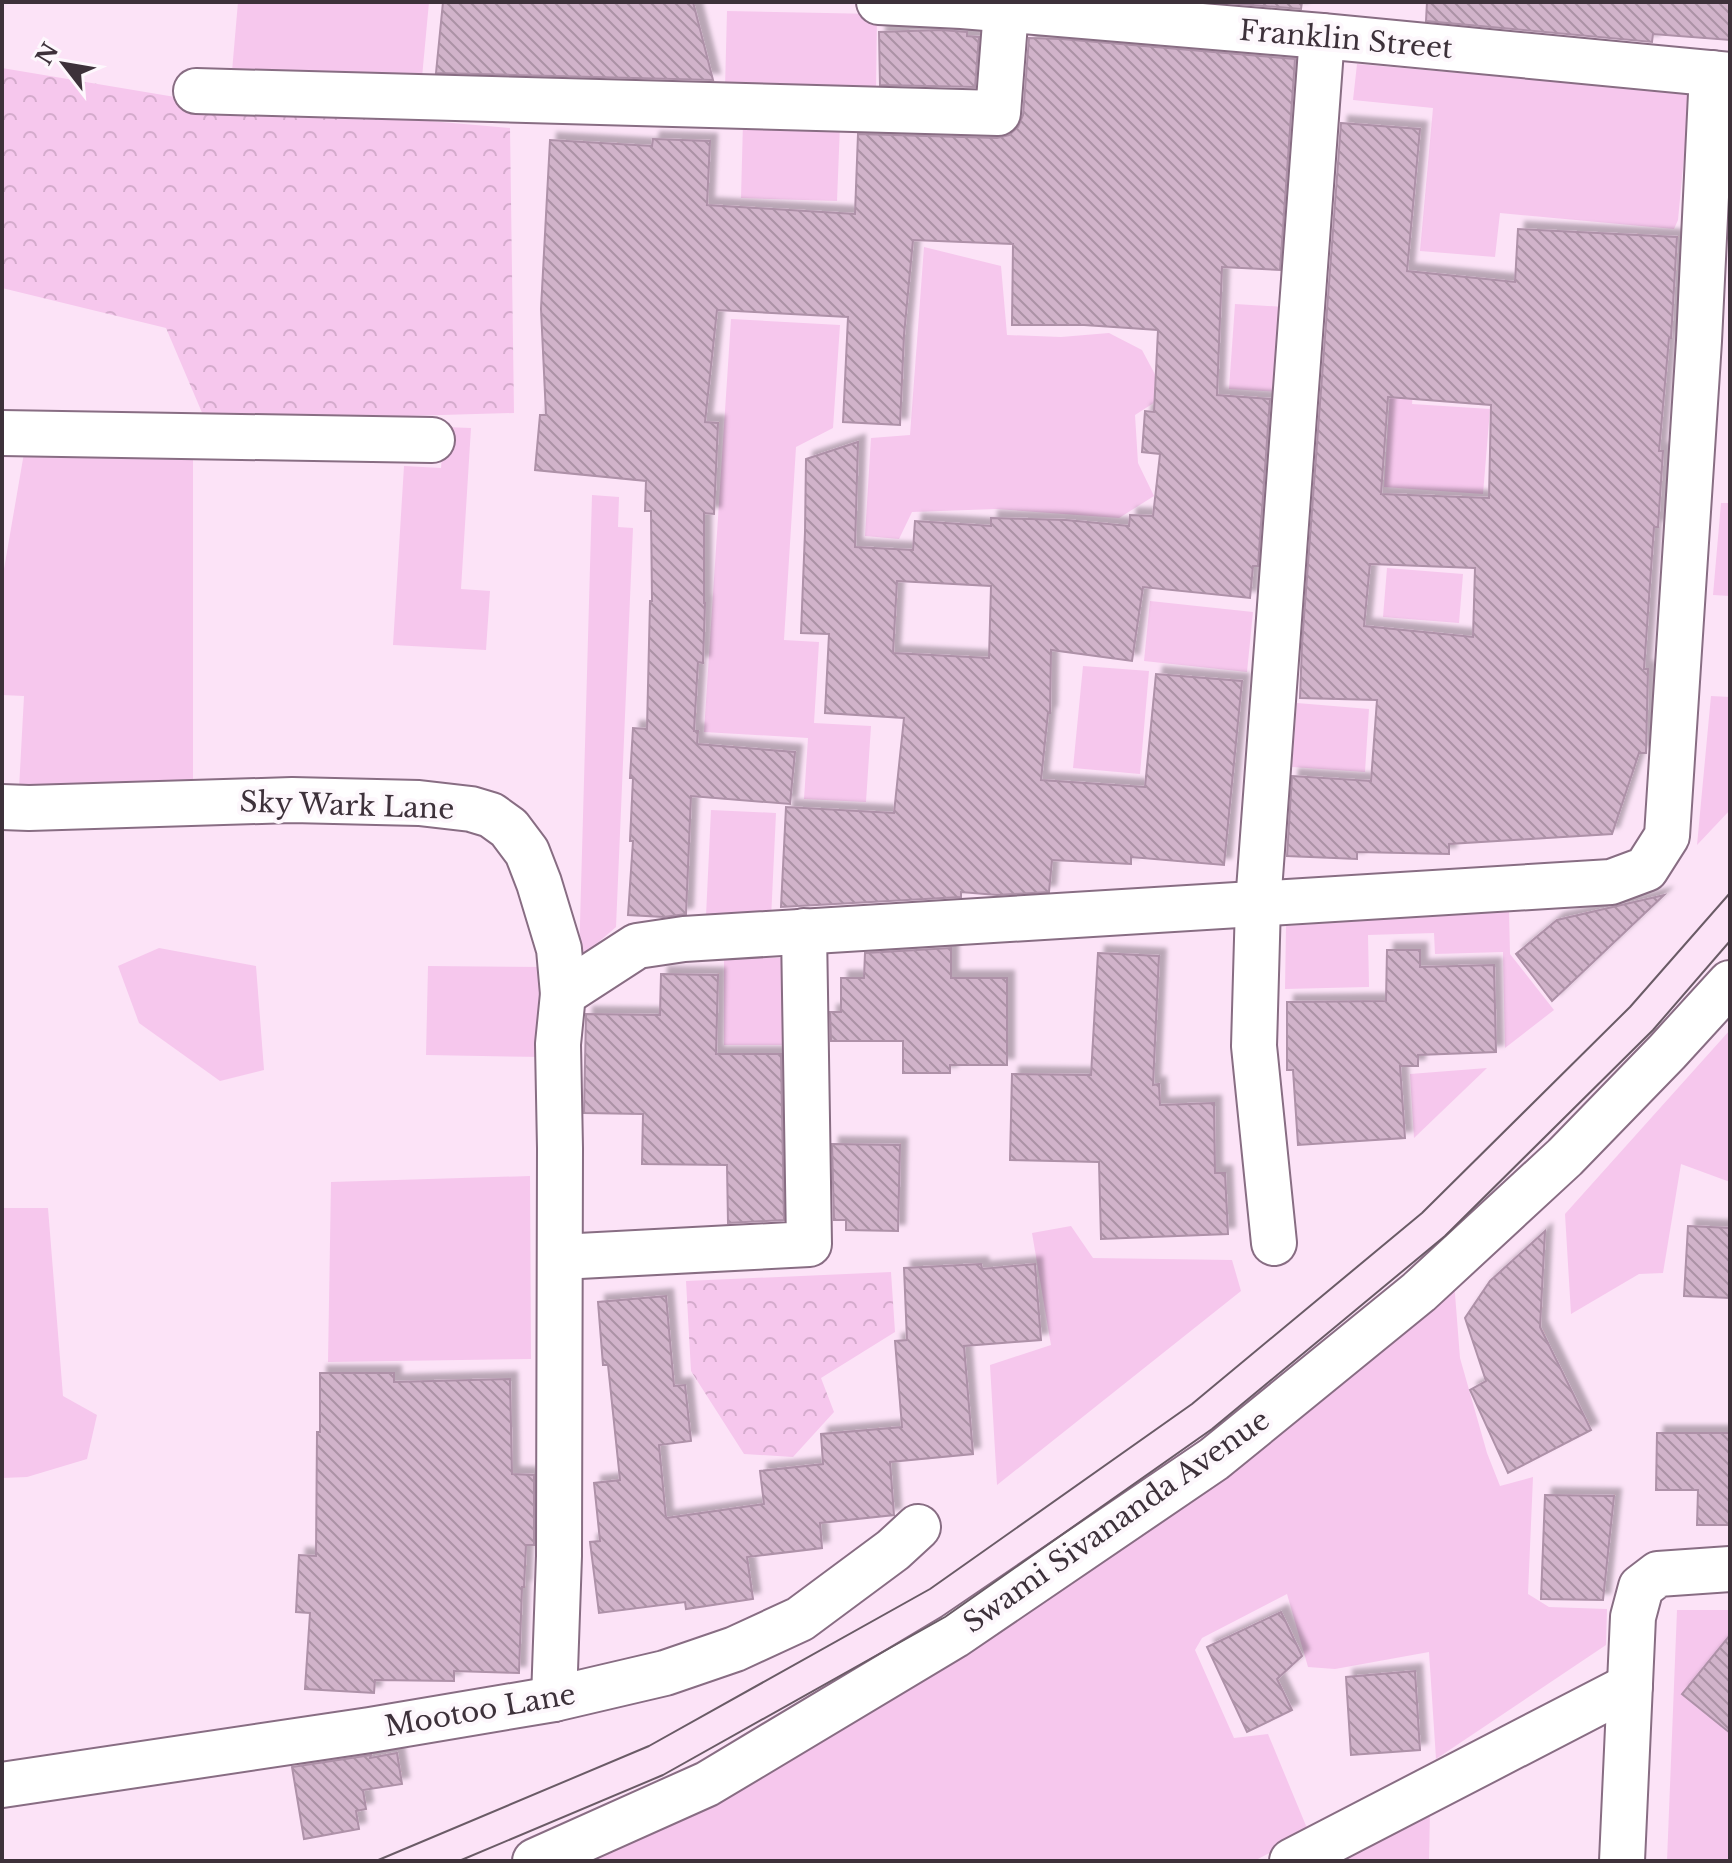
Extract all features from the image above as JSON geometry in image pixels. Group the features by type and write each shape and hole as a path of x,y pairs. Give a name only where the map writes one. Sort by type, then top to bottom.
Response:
{"street":[{"name":"Franklin Street","path":"879,2 962,4 1721,74"},
{"path":"196,91 998,113 1006,10"},
{"path":"1274,1243 1254,1046 1258,904 1322,36"},
{"path":"563,994 637,946 684,939 1611,882 1646,869 1667,836 1699,341 1721,74"},
{"path":"2,433 432,440"},
{"name":"Sky Wark Lane","path":"2,807 292,800 419,803 471,809 491,815 509,828 527,852 559,949 563,994 558,1044 559,1556 554,1699"},
{"path":"560,1257 809,1244 804,931"},
{"name":"Swami Sivananda Avenue","path":"535,1861 707,1784 954,1636 1214,1459 1419,1292 1565,1157 1730,983"},
{"name":"Mootoo Lane","path":"2,1785 554,1699 665,1673 735,1649 800,1619 893,1550 918,1527"},
{"path":"1622,1861 1633,1617 1641,1587 1658,1574 1730,1569"},
{"path":"1292,1861 1630,1686"}],"green space":[{"path":"238,2 429,2 420,99 231,83"},
{"path":"727,11 877,14 876,92 725,88"},
{"path":"1357,64 1690,93 1678,220 1674,229 1500,213 1495,257 1420,251 1433,108 1353,100"},
{"path":"2,68 199,101 510,128 514,413 206,422 166,328 2,288"},
{"path":"743,122 840,125 837,201 741,198"},
{"path":"924,247 1001,266 1007,335 1061,337 1109,333 1142,350 1166,395 1135,415 1138,463 1154,496 1119,518 996,509 912,512 899,539 865,536 871,438 910,435"},
{"path":"1235,304 1285,307 1279,392 1229,389"},
{"path":"731,319 840,325 833,428 796,447 784,640 819,642 814,723 871,726 866,802 804,799 808,738 704,732"},
{"path":"1416,347 1412,404 1490,409 1483,494 1384,487 1390,394"},
{"path":"444,427 471,428 461,589 490,591 486,650 393,645 404,466 441,468"},
{"path":"193,451 193,782 19,789 24,696 2,695 2,569 24,453"},
{"path":"592,495 619,497 618,527 633,528 616,927 579,959"},
{"path":"1721,503 1730,503 1730,596 1713,595"},
{"path":"1387,568 1463,574 1459,623 1383,617"},
{"path":"1150,601 1253,612 1247,672 1144,661"},
{"path":"1083,666 1149,671 1140,774 1073,768"},
{"path":"1711,696 1730,697 1730,810 1697,845"},
{"path":"1297,703 1369,709 1365,772 1292,767"},
{"path":"711,810 776,813 771,919 706,916"},
{"path":"1509,910 1510,954 1554,1010 1505,1048 1503,952 1435,954 1434,933 1368,935 1369,987 1285,989 1286,926"},
{"path":"159,948 256,966 264,1070 220,1081 139,1023 118,966"},
{"path":"724,958 787,958 787,1045 724,1045"},
{"path":"428,966 546,967 544,1057 426,1055"},
{"path":"1730,1030 1730,1182 1681,1164 1663,1273 1639,1274 1571,1314 1565,1214"},
{"path":"1487,1068 1414,1138 1410,1074"},
{"path":"530,1176 531,1359 328,1362 331,1182"},
{"path":"2,1208 48,1208 63,1396 97,1415 87,1459 27,1477 2,1478"},
{"path":"1071,1226 1093,1258 1232,1260 1241,1291 997,1485 990,1365 1051,1345 1032,1233"},
{"path":"891,1272 895,1332 821,1378 834,1412 793,1457 744,1454 691,1371 686,1281"},
{"path":"1454,1281 1460,1358 1487,1453 1500,1486 1533,1477 1528,1594 1549,1607 1607,1609 1606,1645 1436,1759 1429,1652 1335,1669 1308,1667 1287,1594 1202,1638 1195,1650 1234,1738 1268,1734 1309,1833 1254,1861 568,1861 646,1826 1008,1628 1345,1369"},
{"path":"1677,1610 1730,1610 1730,1861 1667,1861"},
{"path":"1430,1812 1429,1861 1347,1861 1347,1851"}],"building":[{"path":"443,2 693,2 713,80 436,73"},
{"path":"1215,2 1302,2 1301,9"},
{"path":"1427,2 1730,2 1730,40 1653,34 1652,42 1426,21"},
{"path":"879,32 967,32 967,36 979,37 975,87 880,85"},
{"path":"1029,38 1295,59 1280,270 1222,267 1217,395 1270,399 1258,566 1253,566 1250,598 1143,587 1132,661 1051,650 1050,713 1041,780 1145,787 1156,674 1242,681 1224,865 1131,857 1131,864 1052,860 1049,892 997,895 961,892 961,897 781,907 786,807 894,813 904,718 825,713 829,634 801,633 806,459 858,442 855,547 913,550 915,521 991,526 991,518 1129,526 1130,515 1153,516 1160,454 1142,452 1145,411 1154,412 1158,330 1084,325 1012,325 1013,244 913,240 900,425 843,422 848,317 717,310 705,422 718,423 714,514 704,513 703,663 698,662 694,731 698,731 697,744 795,752 790,804 691,796 686,914 664,917 628,915 633,841 630,841 633,778 630,778 633,728 647,729 652,601 651,511 645,511 646,481 535,470 540,415 546,415 541,309 550,140 652,146 653,139 710,141 707,205 855,214 858,134 997,138 1009,135 1018,127 1023,115","holes":["897,581 991,586 989,658 893,653"]},
{"path":"1341,123 1420,129 1407,271 1515,282 1518,229 1677,237 1671,338 1659,451 1663,451 1658,527 1654,527 1644,669 1648,669 1646,753 1639,753 1612,834 1449,844 1449,854 1357,852 1357,859 1287,856 1292,776 1371,781 1377,700 1300,698","holes":["1388,397 1491,405 1489,498 1381,494","1370,564 1475,568 1473,637 1364,626"]},
{"path":"1664,895 1552,1001 1516,954 1557,920"},
{"path":"951,948 951,978 1007,978 1007,1065 950,1065 950,1073 903,1073 903,1041 831,1041 830,1012 841,1012 841,978 864,978 865,953"},
{"path":"1387,950 1420,950 1420,967 1494,965 1496,1052 1418,1055 1418,1066 1400,1066 1405,1138 1298,1145 1293,1070 1287,1070 1287,1002 1386,1001"},
{"path":"1098,953 1159,956 1153,1085 1159,1084 1160,1105 1214,1103 1215,1173 1225,1173 1228,1234 1101,1239 1099,1162 1010,1160 1012,1074 1091,1075"},
{"path":"661,974 718,975 716,1054 781,1054 784,1220 728,1223 727,1165 642,1164 643,1114 584,1113 586,1014 660,1015"},
{"path":"832,1144 900,1145 898,1231 846,1230 846,1220 834,1220"},
{"path":"1688,1226 1730,1228 1730,1298 1684,1296"},
{"path":"1545,1231 1540,1327 1591,1430 1508,1473 1470,1390 1486,1381 1465,1318 1490,1281"},
{"path":"981,1264 982,1269 1035,1264 1041,1340 964,1346 973,1454 890,1462 894,1515 820,1523 822,1548 747,1557 753,1599 686,1609 685,1602 599,1613 590,1542 600,1541 594,1483 620,1480 608,1365 603,1365 598,1302 666,1296 674,1386 685,1385 691,1441 659,1445 666,1518 764,1504 760,1471 823,1464 821,1434 902,1427 895,1341 907,1340 904,1268"},
{"path":"320,1373 394,1373 394,1382 510,1379 512,1474 534,1475 534,1545 526,1545 519,1673 454,1671 454,1681 375,1680 374,1693 305,1689 310,1613 296,1612 299,1555 316,1556"},
{"path":"1657,1433 1730,1433 1730,1525 1697,1525 1698,1490 1656,1490"},
{"path":"1545,1495 1614,1496 1603,1600 1541,1599"},
{"path":"1281,1612 1302,1656 1277,1679 1292,1710 1247,1732 1207,1647"},
{"path":"1730,1635 1730,1733 1682,1694"},
{"path":"1415,1671 1420,1750 1351,1755 1346,1677"},
{"path":"397,1753 402,1784 363,1790 366,1809 356,1811 359,1829 304,1839 292,1767"}],"tram line":[{"path":"376,1861 649,1746 930,1589 1192,1404 1422,1213 1630,1007 1730,893"},
{"path":"459,1861 663,1775 945,1617 1212,1429 1445,1236 1653,1030 1730,941"}]}
